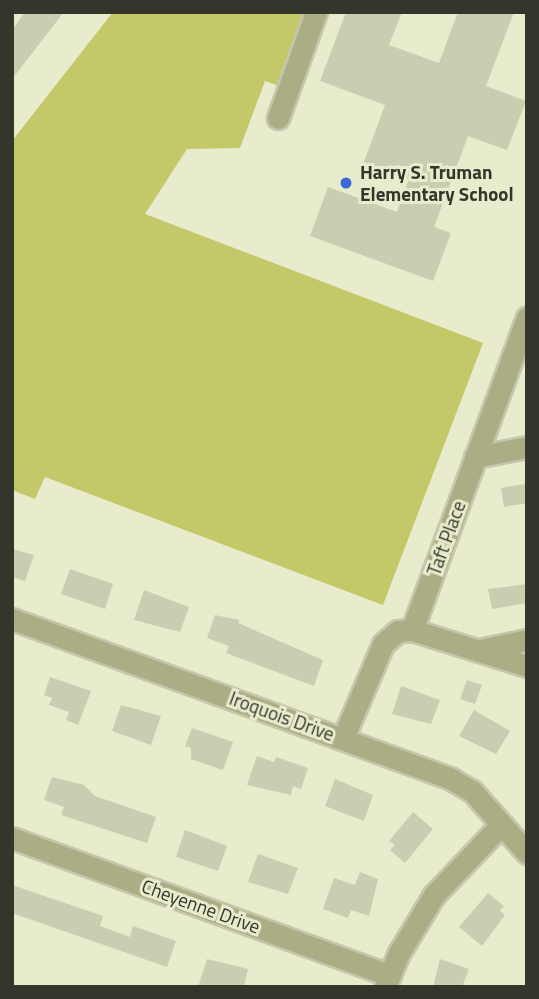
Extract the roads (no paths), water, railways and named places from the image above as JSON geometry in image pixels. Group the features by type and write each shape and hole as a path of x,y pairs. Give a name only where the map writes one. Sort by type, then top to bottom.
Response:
{"street":[{"path":"278,118 316,12"},
{"name":"Taft Place","path":"412,630 527,317"},
{"path":"475,457 527,447"},
{"name":"Iroquois Drive","path":"12,619 451,779 472,791 500,826 527,853"},
{"path":"343,738 369,669 383,644 398,631 412,630 482,649 527,666"},
{"path":"482,649 527,640"},
{"path":"387,981 434,895 500,826"},
{"name":"Cheyenne Drive","path":"12,838 387,981"}],"place":[{"name":"Harry S. Truman Elementary School","path":"346,183"}]}
